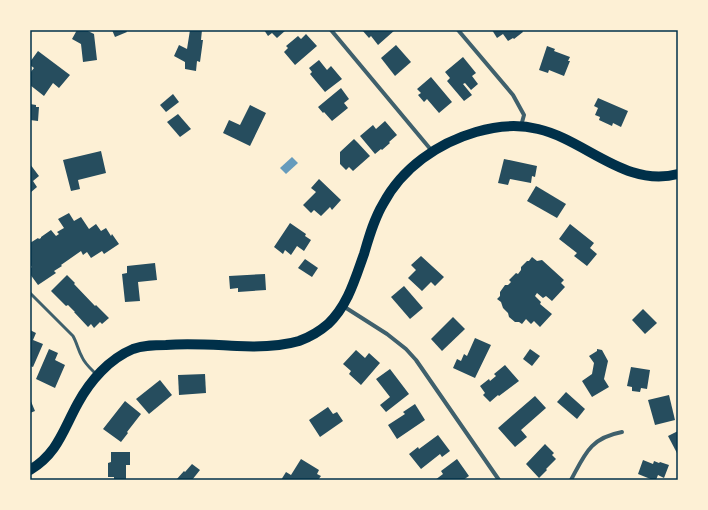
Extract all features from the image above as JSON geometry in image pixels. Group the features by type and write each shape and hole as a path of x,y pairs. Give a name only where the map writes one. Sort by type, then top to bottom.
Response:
{"main road":[{"path":"30,470 42,461 56,447 85,390 97,375 116,358 134,349 146,346 177,344 257,347 299,341 319,331 343,306 354,284 371,232 382,205 389,193 404,175 421,160 432,151 454,139 502,126 538,129 552,133 612,164 633,173 659,177 678,174"}],"street":[{"path":"331,30 432,151"},
{"path":"458,30 513,95 524,115 521,127"},
{"path":"343,306 406,348 500,480"},
{"path":"571,480 585,454 594,445 604,438 622,432"}],"lane":[{"path":"30,293 73,336 85,362 97,375"}],"water":[{"path":"292,157 298,163 286,174 280,168"}],"building":[{"path":"77,30 86,30 94,34 97,60 83,62 81,44 72,39"},
{"path":"112,30 126,30 127,32 115,37"},
{"path":"190,30 202,30 201,40 203,40 200,62 197,61 196,71 185,69 185,62 174,56 179,45 187,49"},
{"path":"264,30 286,30 277,38 272,33 268,36"},
{"path":"362,30 395,30 378,45 371,36 369,38"},
{"path":"492,30 522,30 523,32 514,39 513,38 508,41 503,34 497,38"},
{"path":"306,34 317,46 295,65 284,52 288,48 286,46 298,36 301,39"},
{"path":"396,45 411,62 395,76 381,58"},
{"path":"547,46 555,49 554,51 570,57 568,61 570,61 564,76 549,70 548,73 539,70"},
{"path":"38,51 70,75 59,88 53,83 44,96 30,85 30,73 34,68 30,65 30,62"},
{"path":"463,57 476,73 472,76 478,84 471,90 465,83 463,84 472,95 464,101 447,81 450,78 445,72"},
{"path":"319,60 327,70 331,66 342,79 325,92 310,74 312,72 309,68"},
{"path":"431,77 452,102 439,113 427,99 424,102 418,95 421,93 417,89"},
{"path":"341,88 349,99 344,103 348,108 332,121 318,107"},
{"path":"173,94 179,102 166,112 160,105"},
{"path":"598,98 628,111 621,127 613,123 612,126 599,120 600,117 595,115 598,108 594,106"},
{"path":"30,104 39,107 38,121 30,120"},
{"path":"250,105 266,113 250,146 223,133 229,120 240,125"},
{"path":"178,114 191,129 180,137 167,122"},
{"path":"385,121 397,135 382,150 381,149 375,154 360,136 373,125 376,129"},
{"path":"354,139 370,156 353,171 349,167 346,170 340,164 340,152"},
{"path":"101,151 106,173 78,180 80,189 71,191 63,160"},
{"path":"504,159 537,166 535,177 532,176 531,183 510,179 508,185 498,183"},
{"path":"30,164 39,176 33,181 37,187 30,193"},
{"path":"319,179 341,200 332,210 330,207 321,216 314,210 311,213 303,205 316,192 311,188"},
{"path":"536,186 566,204 557,218 527,201"},
{"path":"69,213 74,221 81,217 89,229 96,224 101,231 106,228 119,244 104,254 102,251 91,258 87,252 83,255 81,251 54,271 56,273 38,285 30,274 30,269 32,267 30,264 30,243 38,238 41,238 51,230 56,236 59,234 57,232 64,228 58,219"},
{"path":"290,223 306,234 305,236 311,240 304,251 297,246 291,255 285,250 283,254 274,247"},
{"path":"570,224 594,243 590,248 597,254 587,266 574,256 577,253 559,239"},
{"path":"421,256 444,277 435,286 431,282 422,291 408,278 416,270 411,265"},
{"path":"532,257 537,261 542,260 564,280 561,283 565,287 552,301 546,296 543,298 537,293 535,296 541,302 540,304 552,314 540,327 534,321 531,324 526,319 522,324 515,322 509,317 501,302 497,299 505,285 508,285 511,282 509,280 516,273 518,274 521,267"},
{"path":"305,259 318,268 312,277 298,268"},
{"path":"155,263 157,280 138,282 140,301 125,302 122,274 127,273 127,266"},
{"path":"265,274 266,290 238,292 238,288 230,289 229,276"},
{"path":"67,275 95,306 96,305 109,318 102,324 100,322 94,328 91,324 88,327 68,305 66,306 51,291"},
{"path":"404,286 423,308 410,319 391,297"},
{"path":"643,309 657,323 645,334 632,320"},
{"path":"453,317 465,329 442,351 431,339"},
{"path":"30,330 36,333 33,340 43,344 33,367 30,366"},
{"path":"475,338 491,345 475,378 453,368 457,359 461,361 464,354 467,356"},
{"path":"49,349 58,353 55,360 65,365 55,388 36,379"},
{"path":"530,349 540,356 532,366 523,359"},
{"path":"597,349 602,350 608,361 604,379 609,387 592,397 582,381 592,374 594,363 589,356 597,351"},
{"path":"356,350 365,358 369,353 380,363 361,385 349,374 351,371 343,364"},
{"path":"505,365 519,381 490,402 483,395 485,393 480,386 496,376 494,374"},
{"path":"631,367 650,370 647,389 641,388 640,392 632,391 632,387 627,386"},
{"path":"390,369 409,394 386,412 380,405 390,397 376,379"},
{"path":"205,374 206,393 179,395 178,375"},
{"path":"160,380 172,395 149,414 136,399"},
{"path":"566,392 585,409 577,419 557,402"},
{"path":"669,395 675,420 655,425 648,400"},
{"path":"535,396 546,408 521,430 527,437 515,447 498,428"},
{"path":"30,399 35,411 30,413"},
{"path":"125,401 141,414 121,442 103,429"},
{"path":"415,404 425,420 397,439 388,425 405,414 403,412"},
{"path":"328,407 333,414 337,412 343,421 320,437 309,420"},
{"path":"678,431 678,455 668,436"},
{"path":"438,435 450,451 442,457 440,454 421,469 409,454 418,447 419,449"},
{"path":"545,444 554,453 552,455 556,459 539,478 526,464"},
{"path":"111,452 130,452 130,465 126,465 126,480 114,480 114,477 108,477 108,463 111,462"},
{"path":"301,459 319,470 317,474 321,476 318,480 281,480 286,472 291,475"},
{"path":"457,459 469,476 463,480 435,480 443,474 441,471"},
{"path":"643,460 653,464 654,461 669,465 664,478 658,475 656,480 653,480 638,474"},
{"path":"192,464 200,470 192,480 176,480 184,471 185,472"}]}
